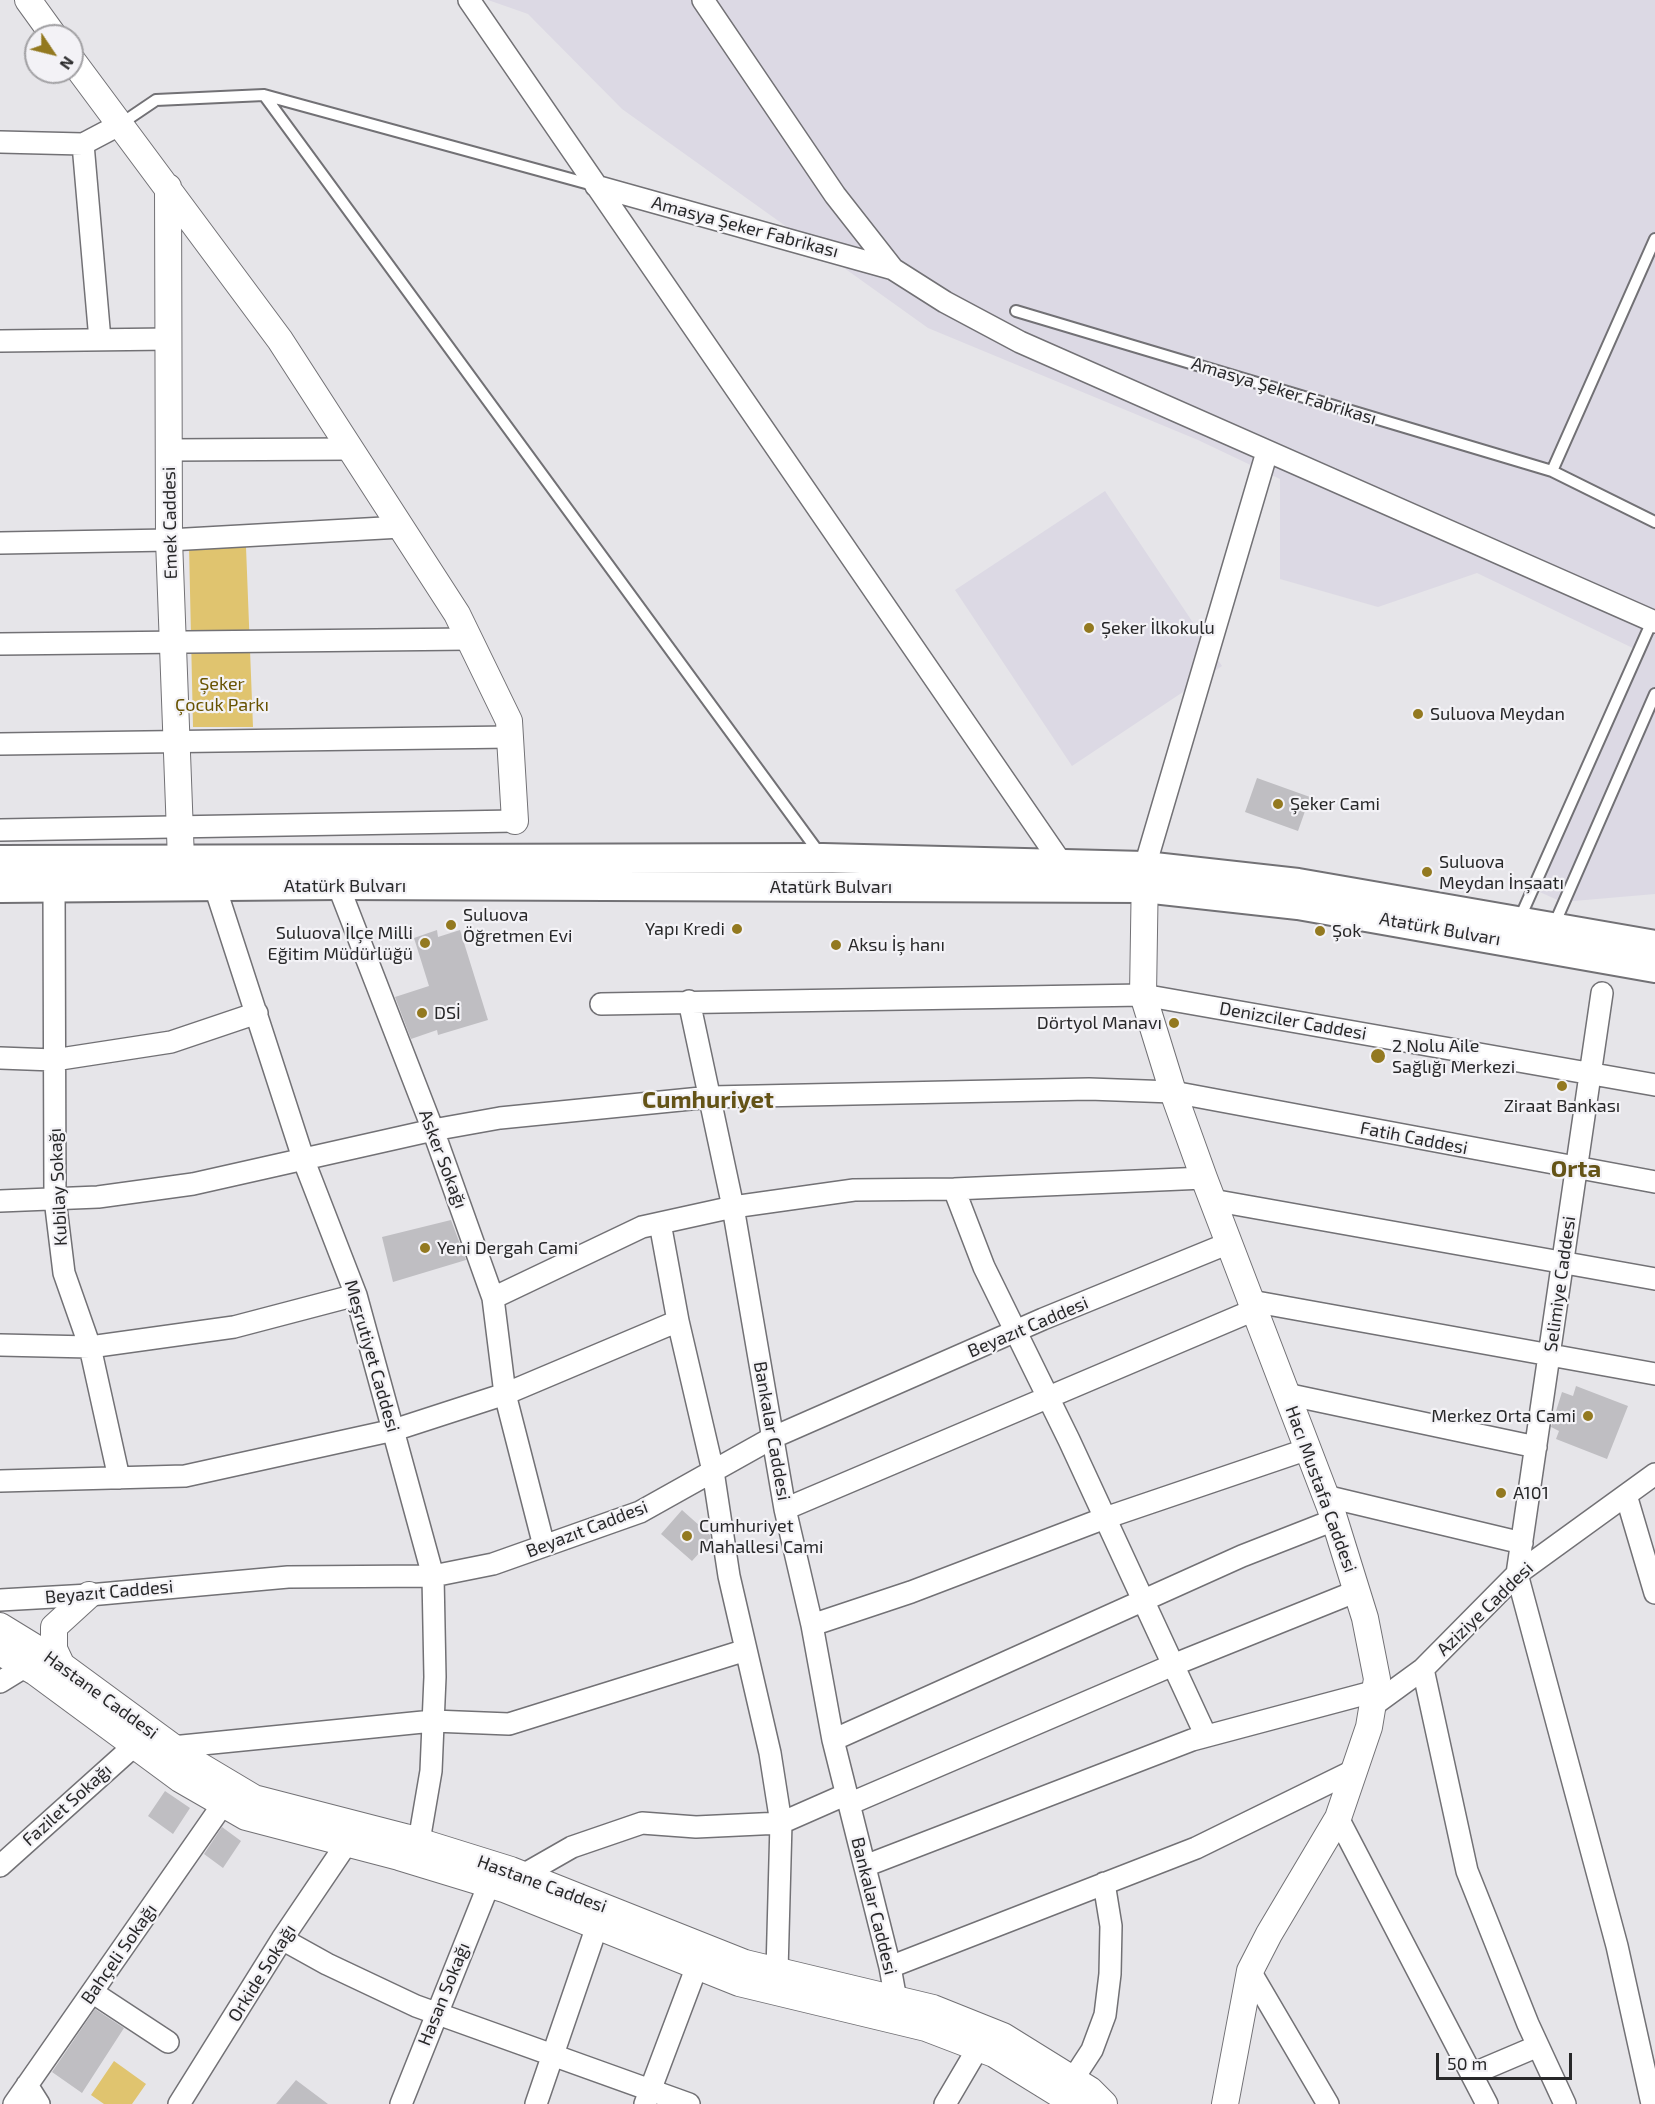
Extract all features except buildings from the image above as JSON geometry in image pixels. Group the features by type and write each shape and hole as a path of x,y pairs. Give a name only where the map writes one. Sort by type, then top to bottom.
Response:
{"main road":[{"name":"Atatürk Bulvarı","path":"0,860 823,858 1062,864 1655,968"},
{"name":"Atatürk Bulvarı","path":"0,888 1144,877 1298,883 1655,945"}],"street":[{"path":"28,0 45,24"},
{"path":"469,0 1062,864"},
{"path":"703,0 835,195 893,269 945,302 1020,342 1267,452 1654,619"},
{"path":"0,830 515,821 509,721 457,614 280,340 84,77"},
{"path":"0,142 83,144 119,125"},
{"path":"83,144 100,340"},
{"name":"Amasya Şeker Fabrikası","path":"596,186 893,269"},
{"name":"Emek Caddesi","path":"168,187 169,540 181,860"},
{"path":"0,341 170,339"},
{"path":"170,450 351,449"},
{"path":"1144,877 1267,452"},
{"path":"0,543 169,540 401,527"},
{"path":"0,644 173,640 469,639"},
{"path":"0,744 510,738"},
{"name":"Hacı Mustafa Caddesi","path":"1144,877 1143,995 1173,1092 1208,1189 1334,1521 1365,1618 1377,1678 1375,1698 1355,1770 1338,1818 1269,1934 1250,1971 1226,2104"},
{"name":"Asker Sokağı","path":"338,885 434,1130 493,1298 505,1394 544,1546"},
{"name":"Meşrutiyet Caddesi","path":"214,887 257,1012 303,1161 356,1295 434,1576 431,1772 419,1841"},
{"name":"Kubilay Sokağı","path":"54,888 55,1199 64,1273 90,1347 119,1478"},
{"name":"Selimiye Caddesi","path":"1517,1574 1602,993"},
{"name":"Denizciler Caddesi","path":"601,1004 1143,995 1655,1085"},
{"name":"Bankalar Caddesi","path":"689,1001 733,1207 785,1509 812,1625 833,1740 890,1967 896,2000"},
{"path":"0,1058 54,1060 171,1042 257,1012"},
{"name":"Fatih Caddesi","path":"0,1201 98,1197 193,1184 434,1130 500,1118 711,1097 1089,1089 1173,1092 1655,1182"},
{"path":"954,1189 984,1267 1048,1396 1206,1736"},
{"path":"493,1298 642,1227 733,1207 854,1190 1208,1189 1655,1279"},
{"path":"660,1222 678,1320 713,1471 729,1576 770,1753 781,1823 777,1971"},
{"name":"Beyazıt Caddesi","path":"0,1600 89,1595 288,1577 434,1576 493,1564 640,1512 774,1437 1016,1331 1229,1243"},
{"path":"0,1345 90,1347 234,1327 356,1295"},
{"path":"785,1509 1253,1305 1550,1353 1655,1374"},
{"path":"0,1481 185,1476 394,1430 505,1394 678,1320"},
{"path":"1286,1394 1536,1447"},
{"path":"812,1625 911,1592 1105,1518 1308,1449"},
{"name":"Aziziye Caddesi","path":"1375,1698 1423,1669 1517,1574 1655,1474"},
{"path":"1626,1495 1655,1593"},
{"path":"1325,1496 1522,1543"},
{"path":"833,1740 1242,1556 1334,1521"},
{"path":"1517,1574 1617,1946 1652,2104"},
{"path":"523,1875 572,1847 642,1823 696,1827 781,1823 848,1799 1357,1591"},
{"path":"62,1666 54,1649 54,1627 89,1595"},
{"name":"Hastane Caddesi","path":"0,1626 62,1666 172,1747 254,1798 419,1841 523,1875 745,1963 933,2008 1004,2036 1090,2090 1104,2104"},
{"path":"172,1747 433,1721 509,1724 746,1650"},
{"name":"Hastane Caddesi","path":"0,1652 26,1666 180,1779 246,1817 489,1884 739,1983 926,2028 994,2054 1075,2104"},
{"path":"0,1682 26,1666"},
{"path":"1423,1669 1467,1871 1538,2046 1565,2104"},
{"path":"865,1866 1206,1736 1375,1698"},
{"name":"Fazilet Sokağı","path":"0,1866 135,1745"},
{"path":"890,1967 1196,1848 1355,1770"},
{"name":"Bahçeli Sokağı","path":"14,2104 223,1804"},
{"path":"1338,1818 1487,2104"},
{"name":"Orkide Sokağı","path":"179,2104 282,1939 347,1843"},
{"path":"1073,2079 1092,2050 1105,2015 1110,1974 1111,1926 1104,1883"},
{"name":"Hasan Sokağı","path":"401,2104 489,1884"},
{"path":"536,2104 597,1926"},
{"path":"282,1939 327,1964 436,2013 551,2055 647,2097 689,2104"},
{"path":"647,2097 697,1966"},
{"path":"1250,1971 1328,2104"},
{"path":"92,1992 168,2042"},
{"path":"1472,2074 1538,2046"},
{"path":"945,2104 978,2048"},
{"path":"27,2085 39,2104"}],"lane":[{"path":"119,125 156,100 264,95 596,186"},
{"path":"264,95 823,858"},
{"path":"1552,471 1655,239"},
{"name":"Amasya Şeker Fabrikası","path":"1016,311 1552,471 1655,522"},
{"path":"1518,922 1654,619"},
{"path":"1553,928 1567,891 1655,694"}],"shaded area":[{"path":"488,0 1655,0 1655,894 1562,902 1533,889 1639,651 1477,573 1378,607 1280,579 1280,479 1198,440 928,328 622,109 528,14"},
{"name":"Şeker İlkokulu","path":"1105,491 1222,666 1072,766 955,590"}],"green space":[{"name":"Şeker Çocuk Parkı","path":"189,546 246,547 253,727 193,727"},
{"path":"114,2061 146,2084 132,2104 104,2104 91,2095"}],"place":[{"name":"Şeker İlkokulu","path":"1089,628"},
{"name":"Suluova Meydan","path":"1418,714"},
{"name":"Şeker Cami","path":"1278,804"},
{"name":"Suluova Meydan İnşaatı","path":"1427,872"},
{"name":"Suluova Öğretmen Evi","path":"451,925"},
{"name":"Yapı Kredi","path":"737,929"},
{"name":"Şok","path":"1320,931"},
{"name":"Suluova İlçe Milli Eğitim Müdürlüğü","path":"425,943"},
{"name":"Aksu İş hanı","path":"836,945"},
{"name":"DSİ","path":"422,1013"},
{"name":"Dörtyol Manavı","path":"1174,1023"},
{"name":"2 Nolu Aile Sağlığı Merkezi","path":"1378,1056"},
{"name":"Ziraat Bankası","path":"1562,1086"},
{"name":"Yeni Dergah Cami","path":"425,1248"},
{"name":"Merkez Orta Cami","path":"1588,1416"},
{"name":"A101","path":"1501,1493"},
{"name":"Cumhuriyet Mahallesi Cami","path":"687,1536"}],"district":[{"name":"Cumhuriyet","path":"708,1100"},
{"name":"Orta","path":"1576,1169"}]}
